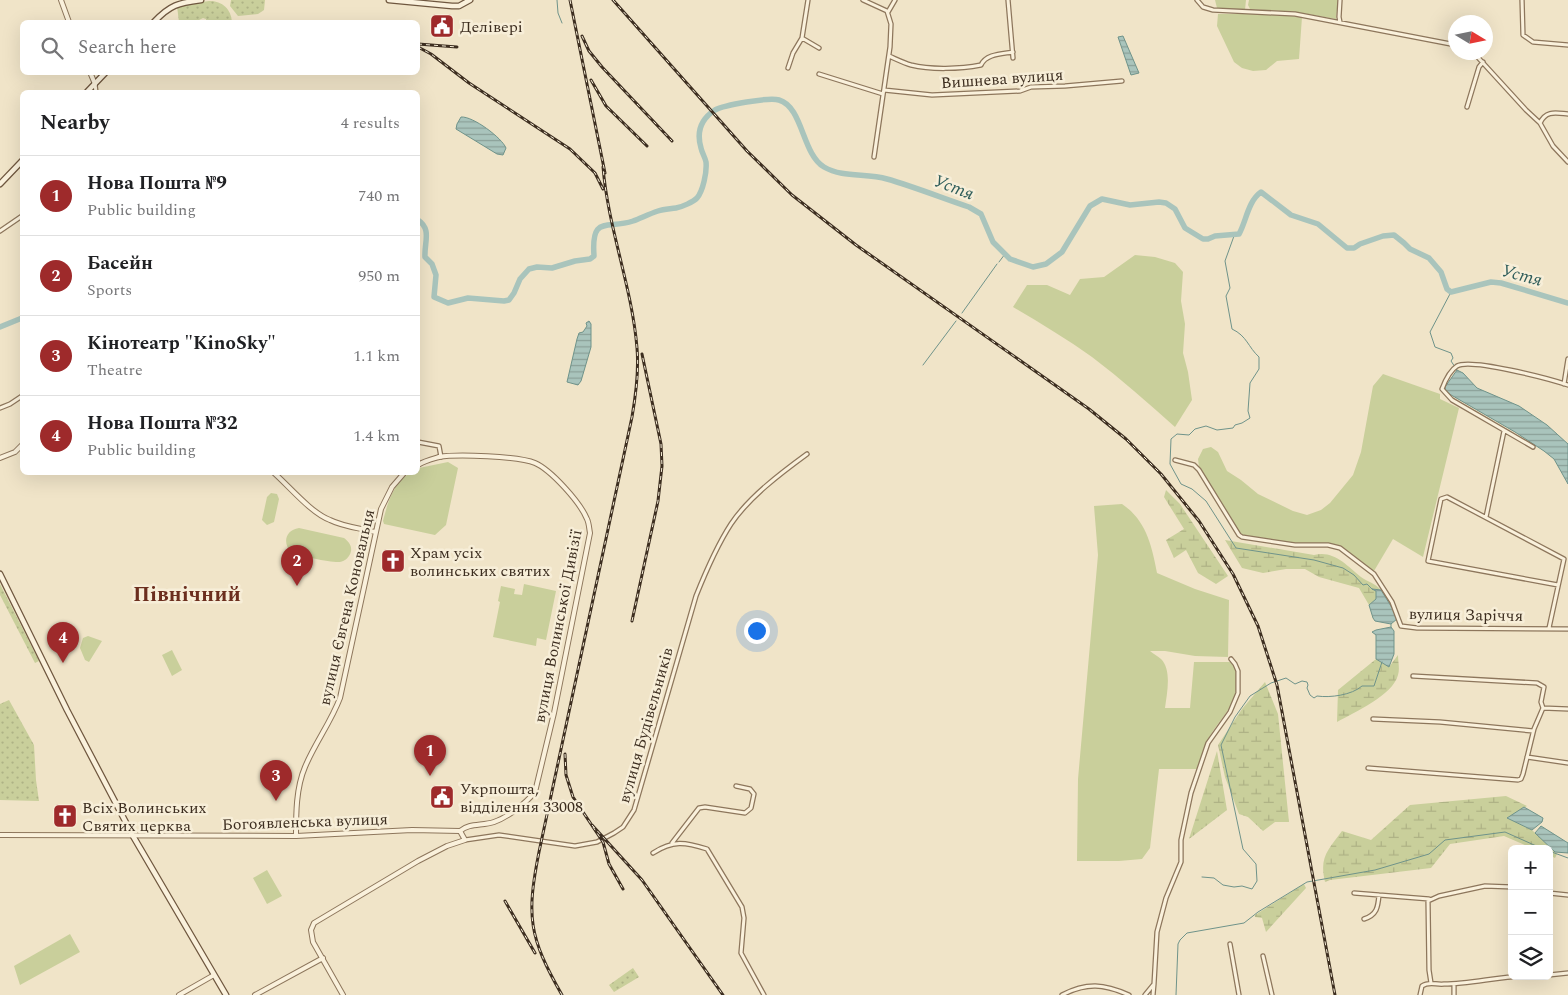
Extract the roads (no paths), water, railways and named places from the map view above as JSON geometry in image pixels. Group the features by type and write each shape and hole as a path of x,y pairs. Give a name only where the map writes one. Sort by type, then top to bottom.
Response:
{"main road":[{"path":"156,20 175,5 201,0"},
{"path":"389,0 460,6 470,0"},
{"path":"89,90 103,75"},
{"path":"0,184 20,163"},
{"path":"0,574 67,710 133,836 226,995"}],"street":[{"path":"61,0 68,20"},
{"path":"788,68 802,38 808,0"},
{"path":"862,0 884,8 888,12 891,24 889,56 874,157"},
{"path":"888,12 895,0"},
{"path":"1008,0 1013,58"},
{"path":"1197,0 1203,7 1213,10 1295,14 1448,43"},
{"path":"1340,0 1338,17 1341,23"},
{"path":"1522,0 1523,36 1533,42 1568,45"},
{"path":"802,38 818,48"},
{"path":"889,56 911,65 968,68 981,65 984,59 995,54 1013,52"},
{"path":"1467,107 1479,67 1483,62 1540,123 1554,146 1568,162"},
{"name":"Вишнева вулиця","path":"819,74 883,92 932,96 1020,91 1030,87 1122,81"},
{"path":"91,75 96,90"},
{"path":"1540,123 1546,114 1551,112 1568,114"},
{"path":"0,231 20,217"},
{"path":"1533,447 1452,400 1442,389 1451,371 1461,364 1498,367 1566,384 1568,359"},
{"path":"0,408 20,397"},
{"path":"1486,517 1504,431"},
{"path":"420,442 439,446 441,457 420,464"},
{"path":"0,458 15,452 20,447"},
{"name":"вулиця Будівельників","path":"323,958 313,942 311,930 314,923 446,846 465,840 499,835 576,846 602,840 623,827 634,810 696,596 710,562 732,522 772,481 807,454"},
{"name":"вулиця Волинської Дивізії","path":"441,457 513,458 536,464 552,476 578,505 587,519 590,534 556,704 535,792 529,799 498,820 492,823 465,826 460,831"},
{"name":"вулиця Заріччя","path":"1174,460 1194,465 1199,470 1242,537 1295,544 1328,545 1340,548 1347,553 1374,574 1392,602 1401,626 1417,628 1568,629"},
{"path":"276,475 328,520 375,532"},
{"name":"вулиця Євгена Коновальця","path":"296,836 301,779 310,756 340,698 375,532 386,496 402,475"},
{"path":"1549,629 1564,559 1447,497 1441,499 1428,561 1558,586"},
{"path":"1153,995 1157,932 1166,898 1181,862 1181,840 1191,793 1208,743 1230,712 1238,693 1238,671 1236,664 1231,659"},
{"path":"1368,768 1515,781 1522,777 1533,731 1543,708 1541,702 1544,686 1537,683 1413,676"},
{"path":"1543,708 1568,709"},
{"path":"1373,719 1440,722 1533,731"},
{"path":"1527,757 1568,763"},
{"path":"653,853 671,844 699,808 745,813 751,808 754,794 750,789 736,786"},
{"name":"Богоявленська вулиця","path":"0,835 296,836 412,830 460,831"},
{"path":"460,831 465,840"},
{"path":"671,844 690,845 707,849 737,897 744,913 741,953 764,995"},
{"path":"1354,893 1430,899 1485,886 1508,888"},
{"path":"1553,893 1568,895"},
{"path":"1364,919 1375,913 1378,908 1379,895"},
{"path":"1430,899 1428,901 1428,970 1431,983"},
{"path":"1230,944 1239,995"},
{"path":"1263,956 1272,995"},
{"path":"255,995 323,958 344,995"},
{"path":"1553,975 1568,973"},
{"path":"179,995 214,975"},
{"path":"1420,995 1422,986 1431,983 1454,984 1508,977"},
{"path":"1145,995 1154,984"},
{"path":"1454,984 1454,995"},
{"path":"1062,995 1079,987 1101,985 1129,995"}],"water":[{"path":"1123,36 1139,73 1131,75 1118,37"},
{"path":"461,117 473,120 493,134 506,148 503,155 497,154 456,129"},
{"path":"589,321 591,324 591,347 581,381 578,385 567,382 579,333 583,332 587,326 586,323"},
{"path":"1457,370 1463,373 1477,388 1519,406 1547,425 1568,444 1568,484 1554,459 1544,451 1446,392 1445,387"},
{"path":"1372,589 1381,590 1394,611 1397,619 1391,624 1375,621 1373,618 1369,605 1376,599 1376,591"},
{"path":"1391,627 1394,631 1394,654 1389,667 1376,659 1376,635 1372,632"},
{"path":"1524,807 1543,818 1542,822 1532,830 1507,818"},
{"path":"1541,826 1568,843 1568,853 1555,852 1553,845 1548,845 1535,833"}],"waterway":[{"path":"557,0 558,13 562,23"},
{"name":"Устя","path":"420,222 426,232 425,257 432,264 436,275 434,297 448,303 468,298 509,300 520,279 529,269 537,267 552,268 575,261 590,259 594,256 595,234 603,226 633,221 658,211 681,207 695,200 701,191 706,171 706,162 701,150 699,136 701,126 706,117 715,110 727,106 774,99 787,104 793,112 811,152 824,167 839,173 887,179 969,207 981,214 993,242 1010,259 1033,267 1046,264 1062,252 1090,206 1102,199 1130,205 1166,203 1175,209 1185,228 1203,239 1208,239 1215,236 1239,234 1250,206 1261,192 1291,215 1318,224 1347,248 1354,248 1383,236 1394,235 1410,249 1429,258 1441,272 1447,289 1451,292 1491,282 1501,283 1568,303"},
{"path":"1234,236 1225,261 1230,288 1226,296 1232,329 1244,338 1259,357 1259,369 1250,383 1248,411 1250,418 1235,425 1233,428 1217,430 1206,426 1195,429 1189,435 1177,434 1171,439 1170,464 1181,484 1192,489 1206,501 1236,548 1314,560 1343,568 1354,575 1363,585 1367,584 1372,589"},
{"path":"999,262 1005,254"},
{"path":"962,313 997,264"},
{"path":"1451,292 1430,332 1435,347 1451,353 1453,358 1451,361 1457,370"},
{"name":"Устя","path":"0,327 20,319"},
{"path":"923,365 956,321"},
{"path":"1202,877 1214,878 1223,885 1242,886 1252,889 1257,881 1256,864 1243,849 1221,745 1235,717 1250,696 1271,683 1286,678 1295,684 1302,681 1307,682 1310,695 1314,698 1317,696 1328,697 1347,694 1362,686 1374,686 1382,662"},
{"path":"1176,995 1178,944 1187,933 1244,923 1258,912 1307,882 1375,870 1429,854 1445,840 1505,832 1534,845"},
{"path":"1553,852 1568,858"}],"railway":[{"path":"570,0 605,173"},
{"path":"613,0 747,151 792,195 856,245 1089,409 1126,439 1161,474 1199,521 1233,574 1258,626 1277,685 1335,995"},
{"path":"582,36 589,51 602,67 672,141"},
{"path":"420,44 457,47"},
{"path":"420,48 431,54 469,83 570,149 595,173 603,189"},
{"path":"591,80 606,106 647,146"},
{"path":"562,995 551,975 537,941 533,926 532,894 539,852 632,417 638,357 630,303 610,212 603,167"},
{"path":"632,621 658,501 662,466 661,444 642,354"},
{"path":"565,754 566,775 573,797 603,842 609,864 623,889"},
{"path":"592,825 642,880 723,995"},
{"path":"505,901 535,953"}],"place":[{"name":"Делівері","path":"442,26"},
{"name":"Храм усіх волинських святих","path":"393,561"},
{"name":"Басейн","path":"297,586"},
{"name":"Нова Пошта №32","path":"63,663"},
{"name":"Нова Пошта №9","path":"430,776"},
{"name":"Укрпошта, відділення 33008","path":"442,797"},
{"name":"Кінотеатр \"KinoSky\"","path":"276,801"},
{"name":"Всіх Волинських Святих церква","path":"65,816"}],"district":[{"name":"Північний","path":"187,594"}]}
